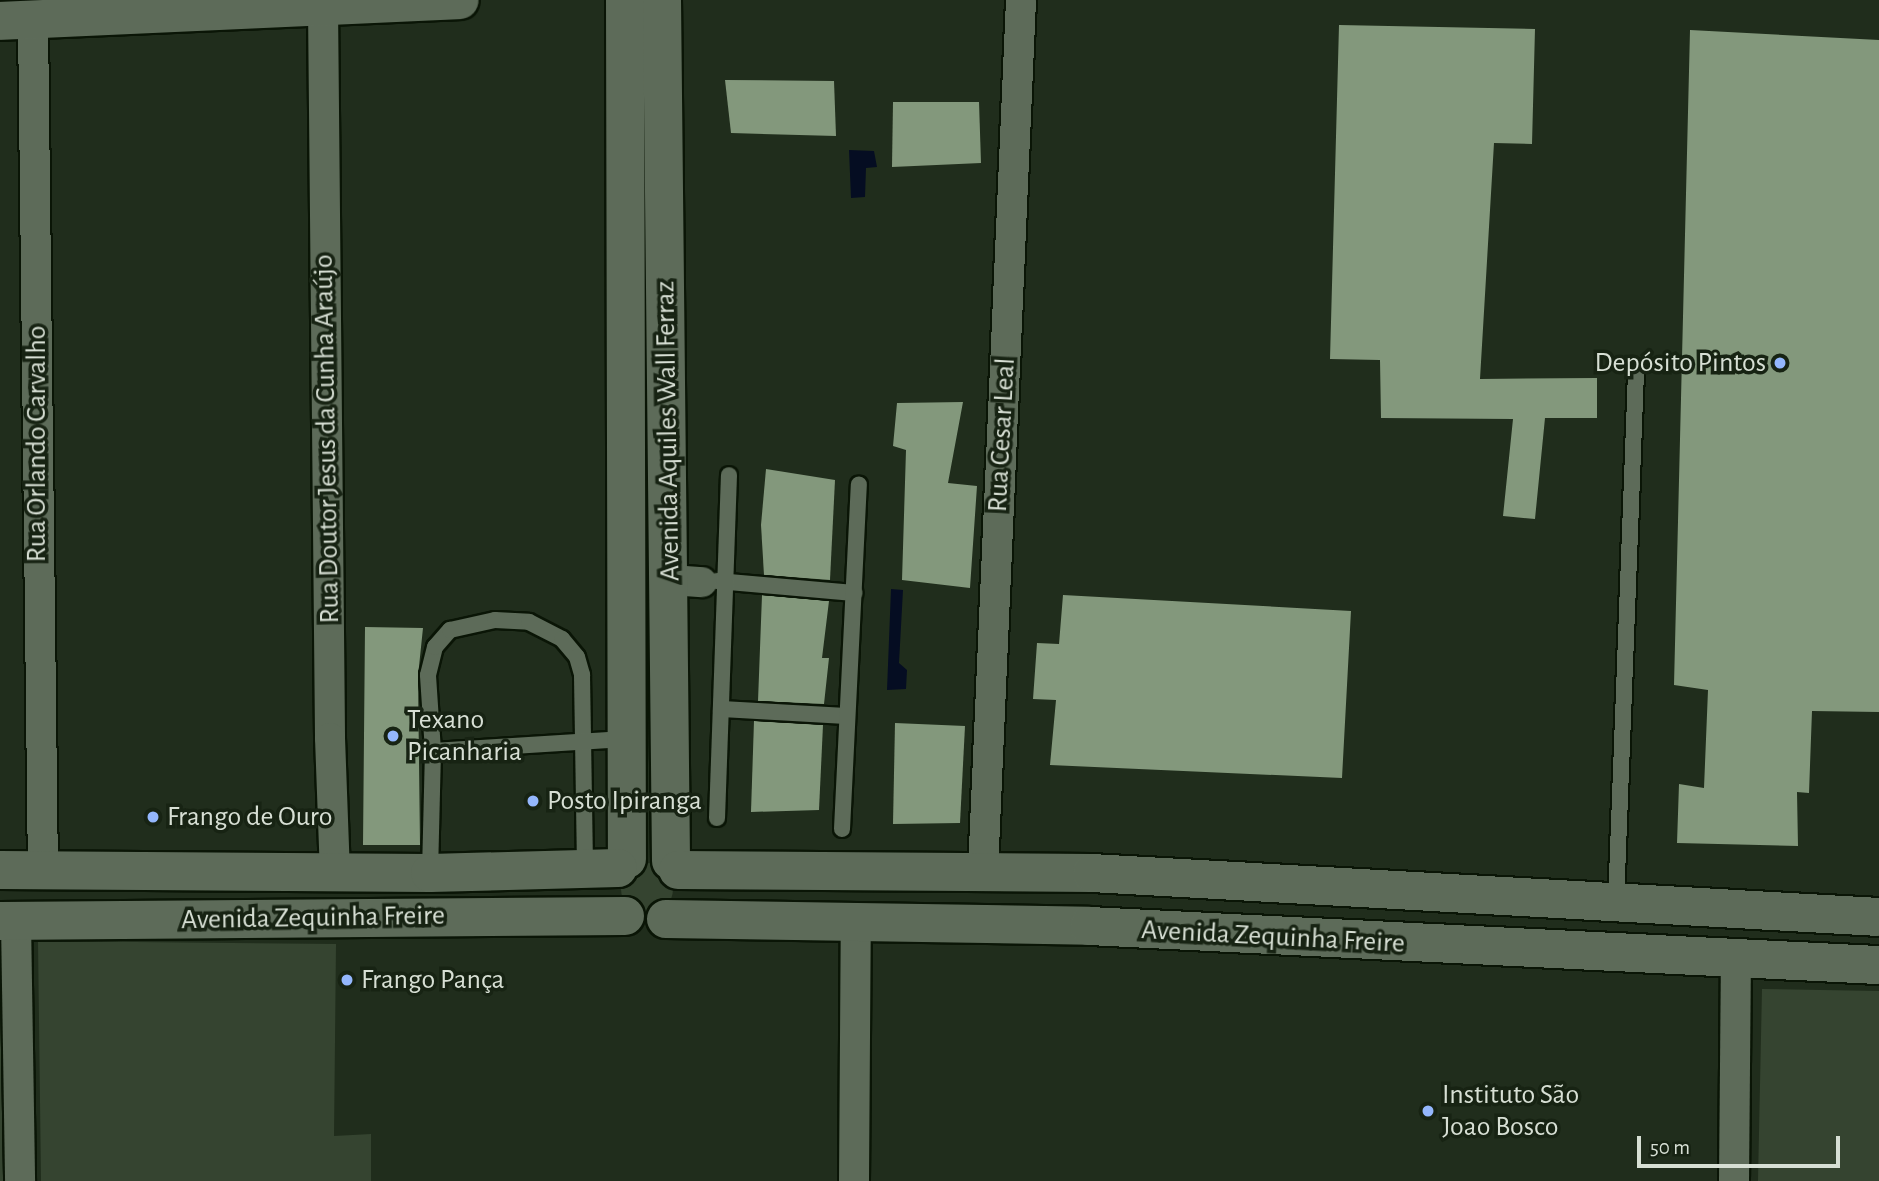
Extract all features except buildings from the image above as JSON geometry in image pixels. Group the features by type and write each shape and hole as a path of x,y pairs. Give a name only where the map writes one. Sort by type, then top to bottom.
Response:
{"main road":[{"path":"16,20 460,0"},
{"name":"Avenida Aquiles Wall Ferraz","path":"610,865 625,739 625,0"},
{"name":"Avenida Aquiles Wall Ferraz","path":"662,0 699,581 674,866"},
{"path":"649,852 674,866 683,891 666,919 645,924 625,916 612,888 610,865 649,852"},
{"name":"Avenida Zequinha Freire","path":"0,870 430,873 610,865"},
{"name":"Avenida Zequinha Freire","path":"674,866 1092,873 1879,917"},
{"path":"8,921 21,887 43,869"},
{"name":"Avenida Zequinha Freire","path":"8,921 625,916"},
{"name":"Avenida Zequinha Freire","path":"666,919 856,920 1089,926 1735,961 1879,965"}],"street":[{"name":"Rua Cesar Leal","path":"983,871 1021,0"},
{"name":"Rua Doutor Jesus da Cunha Araújo","path":"323,6 330,738 335,872"},
{"name":"Rua Orlando Carvalho","path":"16,20 43,869"},
{"path":"854,1181 856,920"},
{"path":"8,921 20,1181"},
{"path":"1734,1181 1735,961"}],"lane":[{"path":"1616,903 1636,372"},
{"path":"717,818 721,709 699,581 729,475"},
{"path":"842,829 859,484"},
{"path":"699,581 854,593"},
{"path":"430,873 433,751 428,675 435,648 450,630 495,620 529,622 562,639 577,657 585,741 610,865"},
{"path":"721,709 847,716"},
{"path":"433,751 625,739"}],"green space":[{"path":"647,863 657,865 665,871 671,879 671,899 665,907 657,913 647,915 637,913 629,907 623,899 621,889 623,879 629,871 637,865"},
{"path":"38,941 336,944 334,1136 371,1134 371,1181 41,1181"},
{"path":"2,943 5,1181 0,1181"},
{"path":"1762,989 1879,991 1879,1181 1758,1181"}],"water":[{"path":"849,150 874,151 877,167 866,168 865,197 851,198"},
{"path":"891,589 903,590 899,663 907,670 906,689 887,690"}],"place":[{"name":"Depósito Pintos","path":"1780,363"},
{"name":"Texano Picanharia","path":"393,736"},
{"name":"Posto Ipiranga","path":"533,801"},
{"name":"Frango de Ouro","path":"153,817"},
{"name":"Frango Pança","path":"347,980"},
{"name":"Instituto São Joao Bosco","path":"1428,1111"}]}
